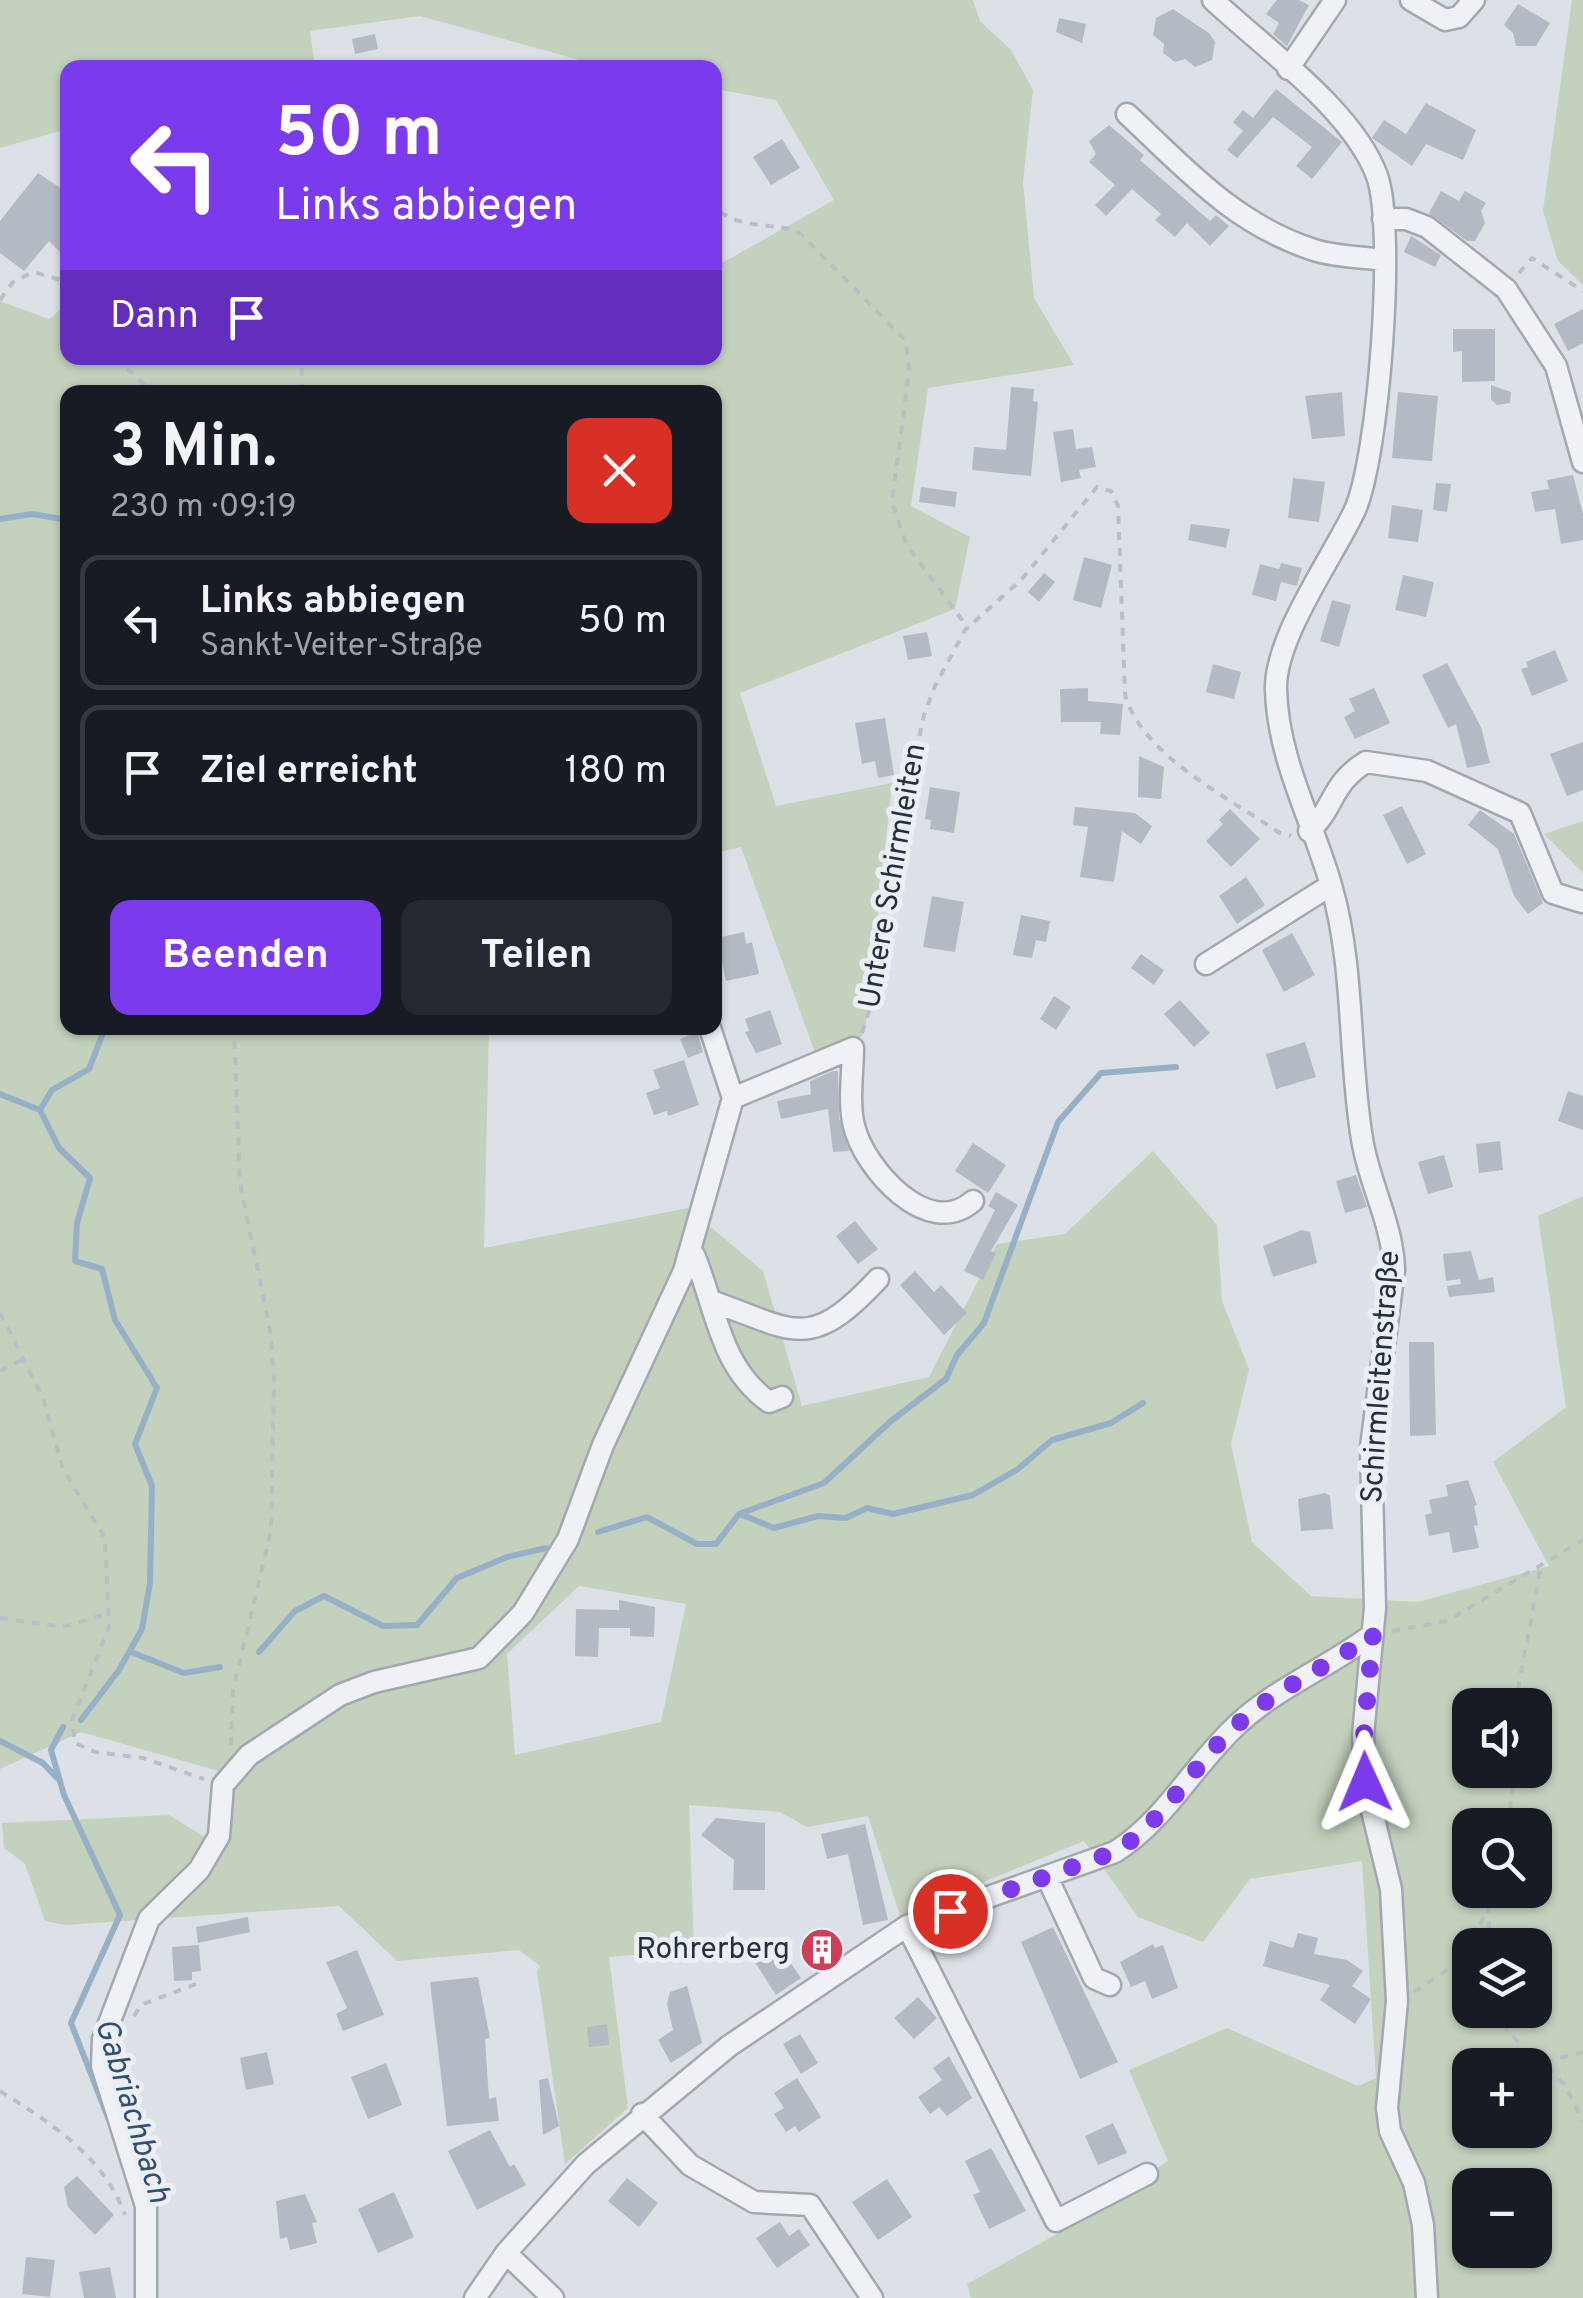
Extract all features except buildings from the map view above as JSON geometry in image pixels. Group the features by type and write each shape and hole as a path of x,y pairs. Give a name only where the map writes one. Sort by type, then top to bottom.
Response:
{"street":[{"path":"1288,68 1335,0"},
{"path":"1410,0 1445,20 1459,17 1474,0"},
{"name":"Schirmleitenstraße","path":"1220,2 1333,110 1378,176 1384,219 1378,394 1369,466 1356,509 1298,616 1275,684 1279,730 1308,831 1331,884 1343,933 1363,1145 1394,1246 1371,1447 1373,1634"},
{"path":"1127,114 1229,210 1254,225 1317,251 1384,260"},
{"path":"1384,219 1406,219 1427,227 1506,289 1556,366 1582,448"},
{"path":"1308,831 1320,821 1346,774 1366,762 1427,771 1520,813 1553,893 1582,902"},
{"path":"1206,964 1331,884"},
{"path":"146,2298 146,2206 102,2066 103,2039 148,1919 199,1870 218,1836 226,1779 340,1696 374,1682 479,1658 523,1613 568,1539 603,1445 688,1255 733,1098 712,1035"},
{"path":"854,1048 854,1125 872,1163 923,1210 940,1214 964,1209 973,1202"},
{"name":"Untere Schirmleiten","path":"733,1098 854,1048"},
{"path":"688,1255 694,1254 714,1302 719,1335 732,1362 769,1402 782,1397"},
{"path":"714,1302 765,1325 800,1330 830,1322 878,1279"},
{"path":"475,2298 506,2253 586,2164 728,2046 907,1926 1115,1852 1139,1837 1204,1757 1271,1695 1332,1665 1373,1634"},
{"path":"1373,1634 1364,1735 1365,1782 1391,1889 1396,2001 1388,2108 1390,2131 1414,2184 1423,2225 1427,2298"},
{"path":"1047,1877 1094,1978 1110,1984"},
{"path":"907,1926 1056,2221 1147,2174"},
{"path":"642,2114 690,2165 754,2202 810,2205 872,2298"},
{"path":"506,2253 552,2298"}],"path":[{"path":"722,213 749,226 782,228 802,235 902,334 908,347 909,372 892,502 906,544 968,628"},
{"path":"1506,289 1532,258 1583,291"},
{"path":"0,300 13,282 33,272 60,279"},
{"path":"123,365 146,385"},
{"name":"Untere Schirmleiten","path":"854,1048 869,1018 884,965 889,878 924,715 950,656 968,628 1022,579 1097,486 1114,495 1120,532 1125,694 1130,713 1146,737 1278,832 1296,837 1308,831"},
{"path":"0,1313 43,1398 63,1468 105,1538 110,1613 99,1659 72,1720 75,1743 95,1752 144,1758 226,1779 234,1690 271,1531 274,1380 270,1330 240,1183 234,1035"},
{"path":"0,1371 22,1360"},
{"path":"1373,1634 1447,1620 1583,1540"},
{"path":"1518,1688 1542,1566"},
{"path":"0,1618 63,1627 110,1613"},
{"path":"1396,2001 1435,1982 1452,1966 1488,1910"},
{"path":"1488,1910 1489,1928"},
{"path":"132,2019 141,2005 196,1984"},
{"path":"1506,2028 1523,2048"},
{"path":"1552,2060 1583,2052"},
{"path":"1552,2070 1566,2087 1583,2122"},
{"path":"0,2090 76,2144 100,2168 116,2189 129,2225"}],"green space":[{"path":"0,0 973,0 980,21 1011,50 1033,90 1023,182 1034,298 1074,365 928,388 911,506 970,537 955,609 740,693 776,806 892,783 865,1031 853,1048 818,1061 741,847 722,851 722,385 60,385 60,1035 489,1035 484,1248 688,1208 763,1271 802,1406 929,1377 997,1244 1065,1234 1153,1151 1217,1225 1222,1301 1249,1369 1231,1444 1252,1542 1311,1596 1418,1602 1549,1566 1493,1462 1566,1407 1538,1216 1583,1196 1583,2298 971,2298 967,2284 1055,2235 1168,2161 1129,2070 1227,2028 1358,2086 1376,2078 1362,1861 1250,1879 1203,1942 1138,1917 1084,1841 900,1916 868,1816 807,1827 780,1812 689,1805 694,1950 609,1957 628,2108 565,2164 537,1971 540,1966 519,1950 397,1961 339,1906 66,1925 45,1921 25,1864 4,1848 2,1823 169,1815 221,1847 222,1772 81,1732 0,1769 0,301 49,319 60,310 60,365 722,365 722,263 834,200 776,100 722,90 722,60 580,60 420,16 310,31 314,60 60,60 60,131 0,148","holes":["579,1586 686,1604 661,1722 515,1755 507,1654"]},
{"path":"1572,0 1583,0 1583,285 1558,261 1543,211"},
{"path":"1583,821 1583,873 1544,834"}],"waterway":[{"path":"0,519 32,514 60,519"},
{"name":"Gabriachbach","path":"81,1720 119,1670 142,1629 150,1583 152,1486 135,1444 157,1388 115,1320 102,1269 75,1261 77,1223 90,1178 59,1148 40,1110 52,1090 89,1069 102,1035"},
{"path":"598,1532 647,1517 697,1544 716,1544 739,1514 824,1483 891,1421 946,1379 957,1355 984,1323 1058,1122 1101,1073 1176,1067"},
{"path":"0,1094 40,1110"},
{"path":"740,1514 774,1528 818,1516 846,1518 867,1508 893,1514 973,1495 1018,1469 1052,1440 1111,1423 1143,1403"},
{"path":"259,1652 295,1611 324,1596 383,1626 417,1625 457,1578 507,1557 546,1548"},
{"path":"131,1652 184,1673 220,1667"},
{"name":"Gabriachbach","path":"63,1727 51,1750 64,1795 120,1915 71,2023 109,2120"},
{"path":"0,1741 43,1763 57,1778"}],"place":[{"name":"Rohrerberg","path":"822,1950"}],"route":[{"path":"950,1911 1115,1852 1139,1837 1204,1757 1235,1726 1271,1695 1332,1665 1373,1634 1364,1735 1365,1782"}]}
